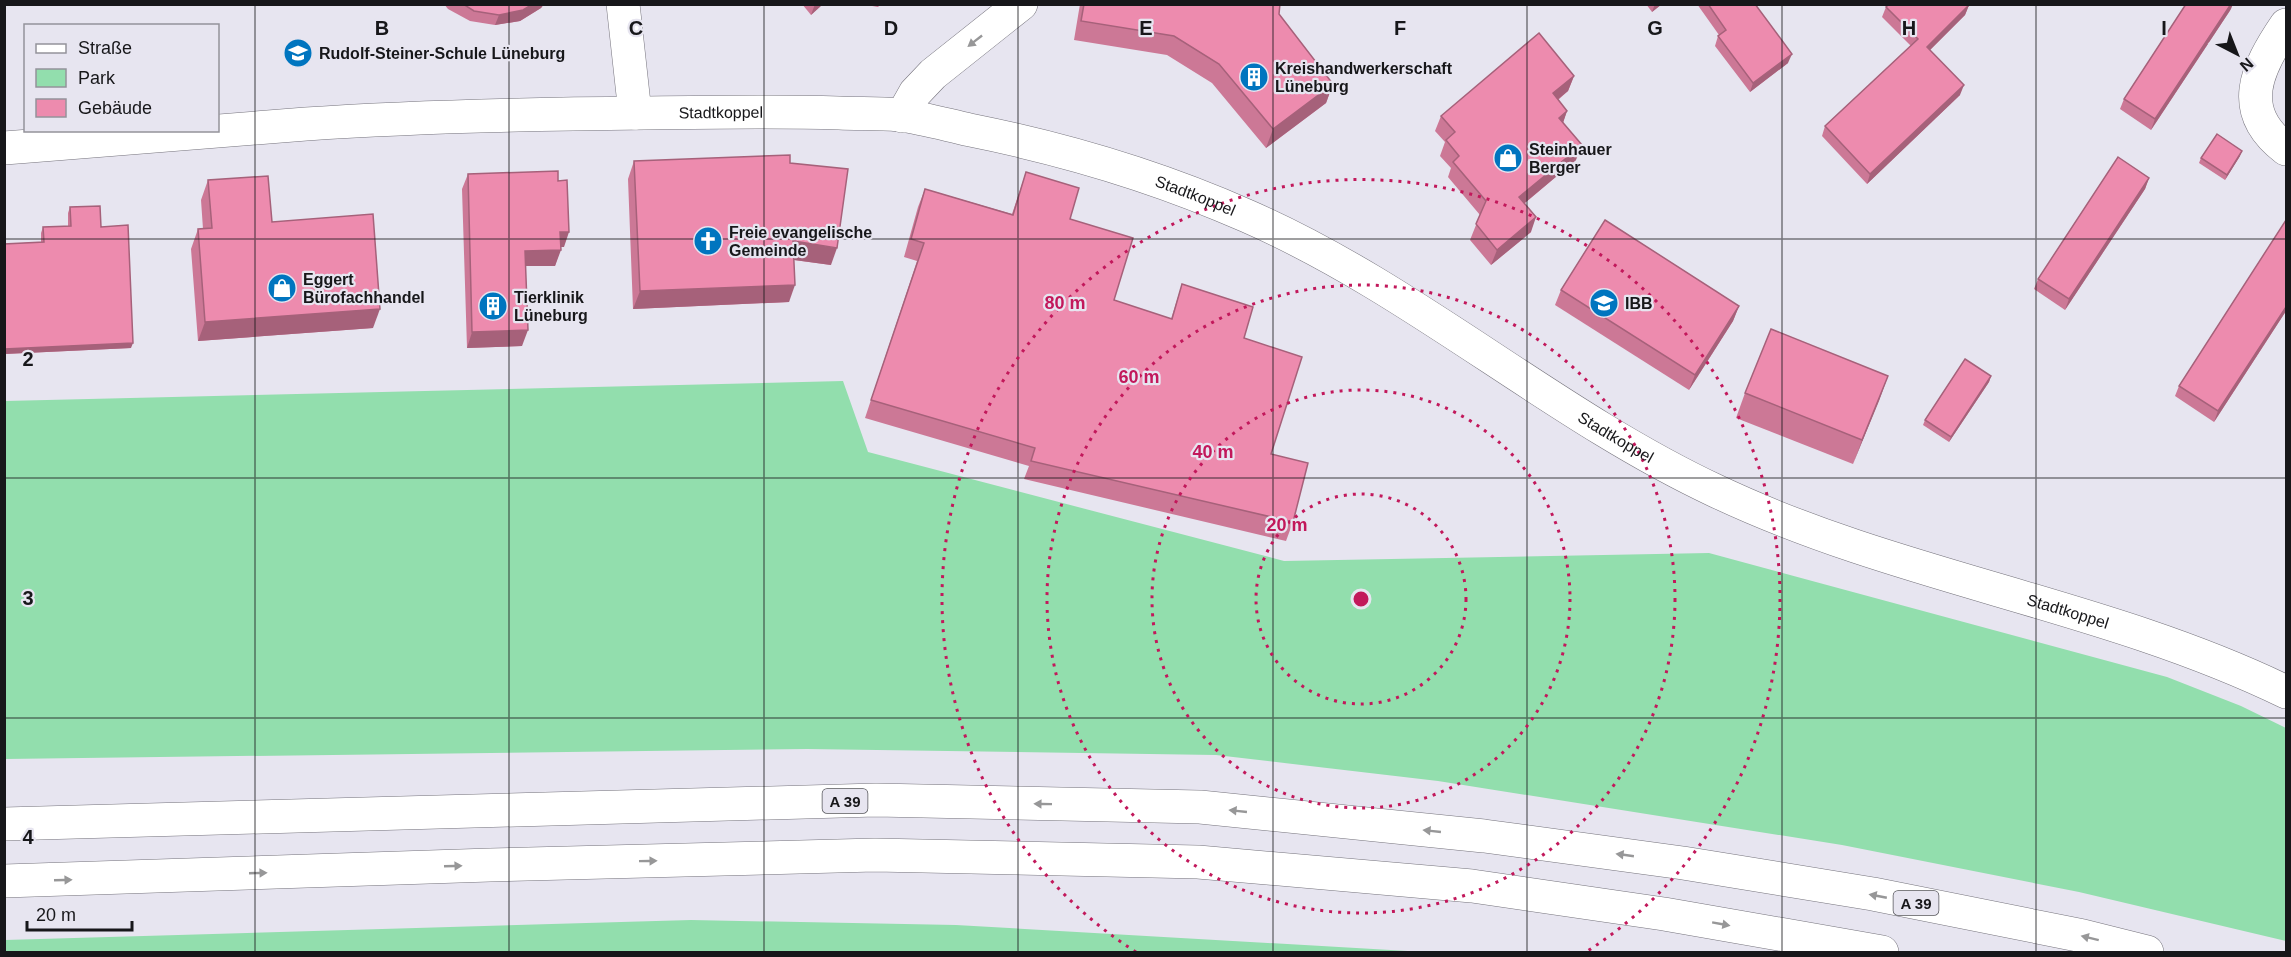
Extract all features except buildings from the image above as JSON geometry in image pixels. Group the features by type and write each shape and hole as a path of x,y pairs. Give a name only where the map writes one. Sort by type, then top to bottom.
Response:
{"main road":[{"path":"623,4 636,113"},
{"path":"902,116 915,93 933,74 1021,4"},
{"path":"2286,25 2270,49 2258,78 2256,103 2260,121 2271,137 2286,149"},
{"name":"Stadtkoppel","path":"219,131 422,118 765,111 902,116 1061,151 1200,196 1252,218 1366,277 1614,437 1721,494 1846,543 2176,645 2252,675 2286,692"},
{"name":"Stadtkoppel","path":"4,148 207,132"},
{"name":"A 39","path":"4,824 876,800 1200,807 1484,836 1683,863 1885,897 2084,936 2147,952"},
{"path":"4,881 478,865 875,855 1198,862 1472,886 1664,914 1882,952"}],"green space":[{"path":"843,381 868,452 1284,561 1709,553 2167,677 2241,706 2286,728 2286,941 2079,892 1842,845 1438,781 1216,755 807,749 5,759 5,401"},
{"path":"691,920 956,925 1425,952 4,952 5,940"}],"place":[{"name":"Rudolf-Steiner-Schule Lüneburg","path":"298,53"},
{"name":"Kreishandwerkerschaft Lüneburg","path":"1254,77"},
{"name":"Steinhauer Berger","path":"1508,158"},
{"name":"Freie evangelische Gemeinde","path":"708,241"},
{"name":"Eggert Bürofachhandel","path":"282,288"},
{"name":"IBB","path":"1604,303"},
{"name":"Tierklinik Lüneburg","path":"493,306"}]}
